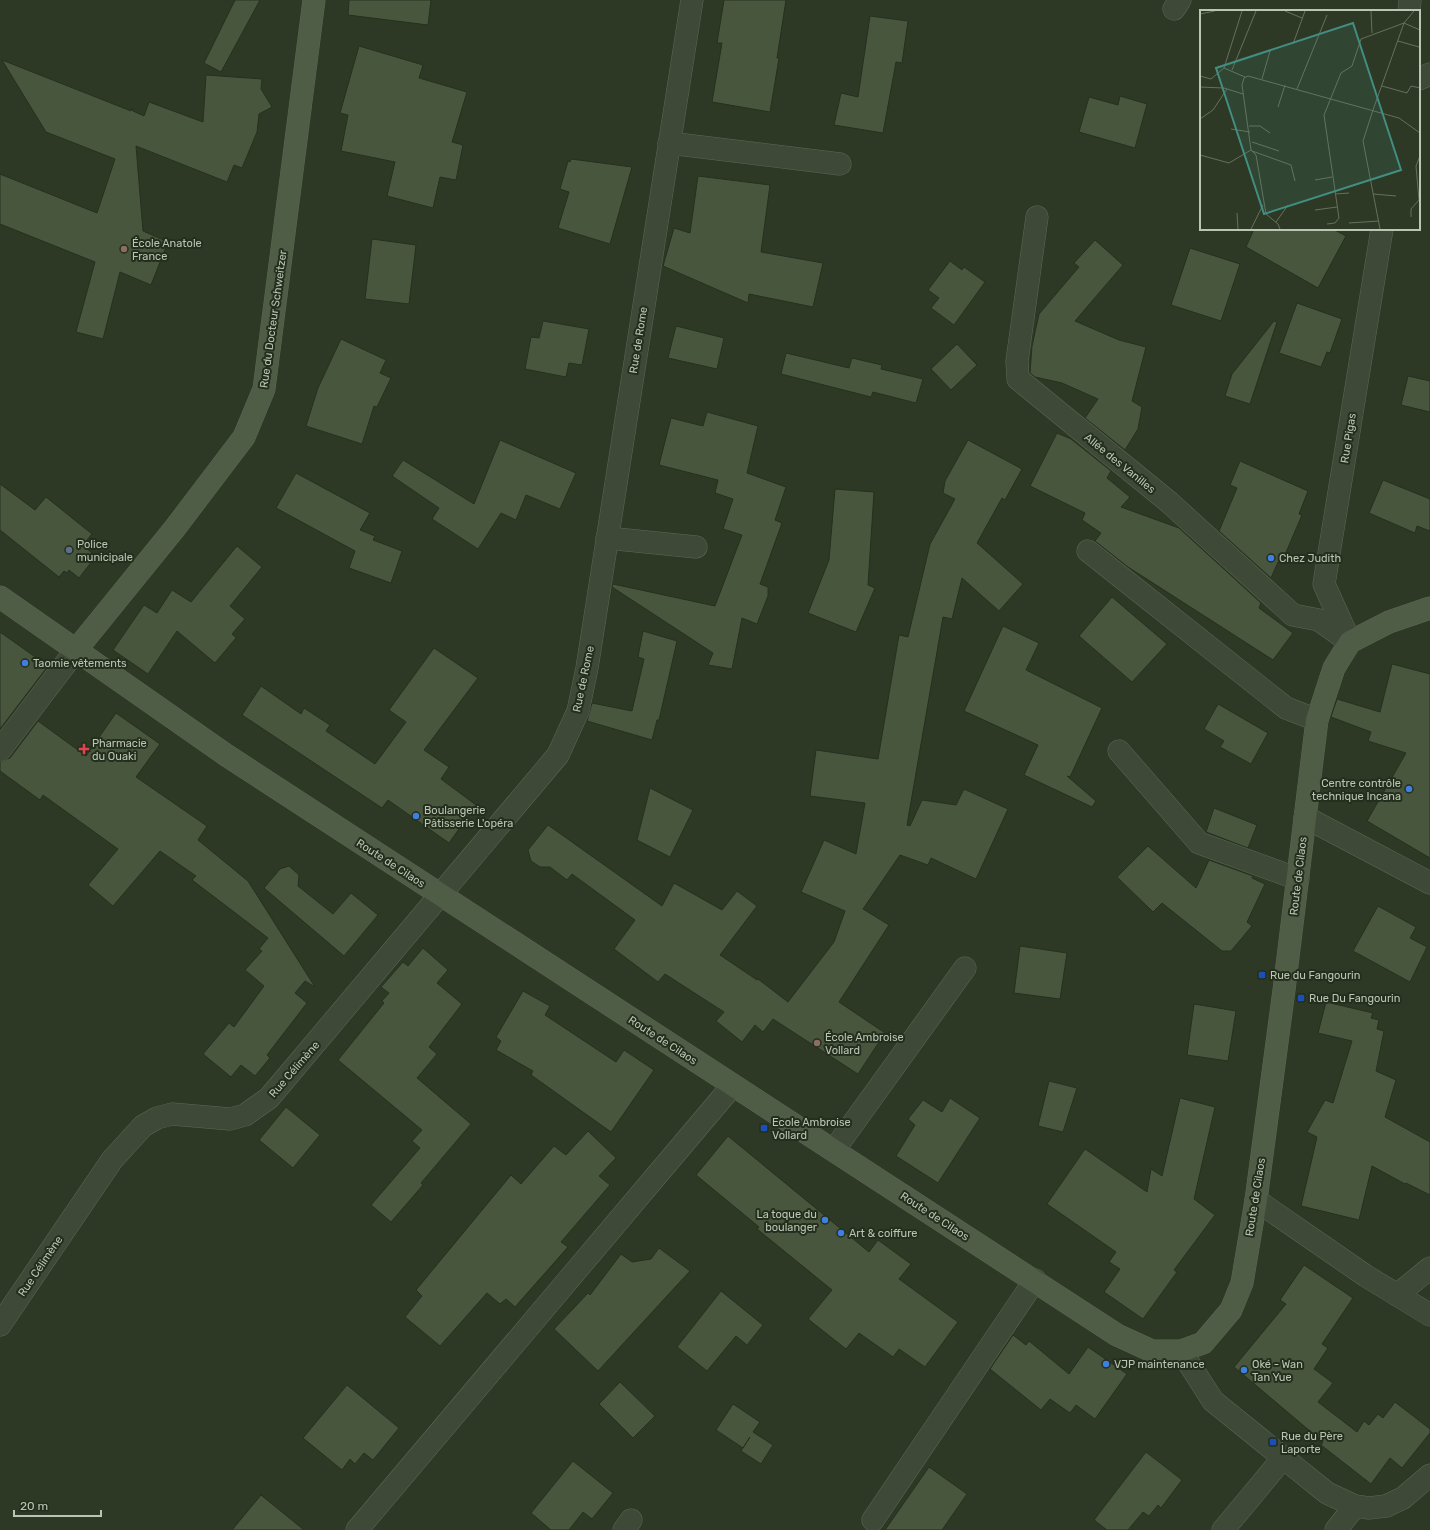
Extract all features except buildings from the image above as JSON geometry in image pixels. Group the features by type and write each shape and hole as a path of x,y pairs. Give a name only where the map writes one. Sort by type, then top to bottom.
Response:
{"main road":[{"name":"Rue du Docteur Schweitzer","path":"76,650 175,528 244,437 264,389 314,0"},
{"name":"Route de Cilaos","path":"0,598 226,755 441,896 1117,1334 1152,1351 1181,1351 1203,1343 1231,1310 1242,1283 1256,1200 1317,720 1334,668 1350,642"},
{"path":"1350,642 1389,622 1430,608"}],"street":[{"name":"Rue de Rome","path":"441,896 558,755 578,711 608,538 692,0"},
{"path":"1409,10 1410,0"},
{"path":"1420,79 1430,74"},
{"path":"670,143 840,164"},
{"name":"Allée des Vanilles","path":"1038,218 1017,361 1018,379 1170,503 1293,615 1319,620 1350,642"},
{"name":"Rue Pigas","path":"1350,642 1324,584 1382,230"},
{"path":"608,538 696,547"},
{"path":"1088,551 1286,708 1317,720"},
{"path":"0,750 76,650"},
{"path":"1119,751 1199,843 1298,879"},
{"path":"1305,817 1430,883"},
{"name":"Rue Célimène","path":"0,1324 112,1160 143,1126 157,1118 172,1114 230,1119 245,1115 269,1098 441,896"},
{"path":"834,1150 964,968"},
{"path":"357,1530 733,1085"},
{"path":"1256,1200 1397,1295 1430,1315"},
{"path":"1397,1295 1430,1268"},
{"path":"874,1520 1035,1280"},
{"path":"1181,1351 1213,1401 1327,1493 1355,1506 1369,1508 1386,1506 1403,1498 1430,1475"},
{"path":"1223,1530 1283,1458"},
{"path":"1336,1530 1355,1506"}],"place":[{"name":"École Anatole France","path":"124,249"},
{"name":"Police municipale","path":"69,550"},
{"name":"Chez Judith","path":"1271,558"},
{"name":"Taomie vêtements","path":"25,663"},
{"name":"Pharmacie du Ouaki","path":"84,749"},
{"name":"Centre contrôle technique Incana","path":"1409,789"},
{"name":"Boulangerie Pâtisserie L'opéra","path":"416,816"},
{"name":"Rue du Fangourin","path":"1262,975"},
{"name":"Rue Du Fangourin","path":"1301,998"},
{"name":"École Ambroise Vollard","path":"817,1043"},
{"name":"Ecole Ambroise Vollard","path":"764,1128"},
{"name":"La toque du boulanger","path":"825,1220"},
{"name":"Art & coiffure","path":"841,1233"},
{"name":"VJP maintenance","path":"1106,1364"},
{"name":"Oké - Wan Tan Yue","path":"1244,1370"},
{"name":"Rue du Père Laporte","path":"1273,1442"}]}
